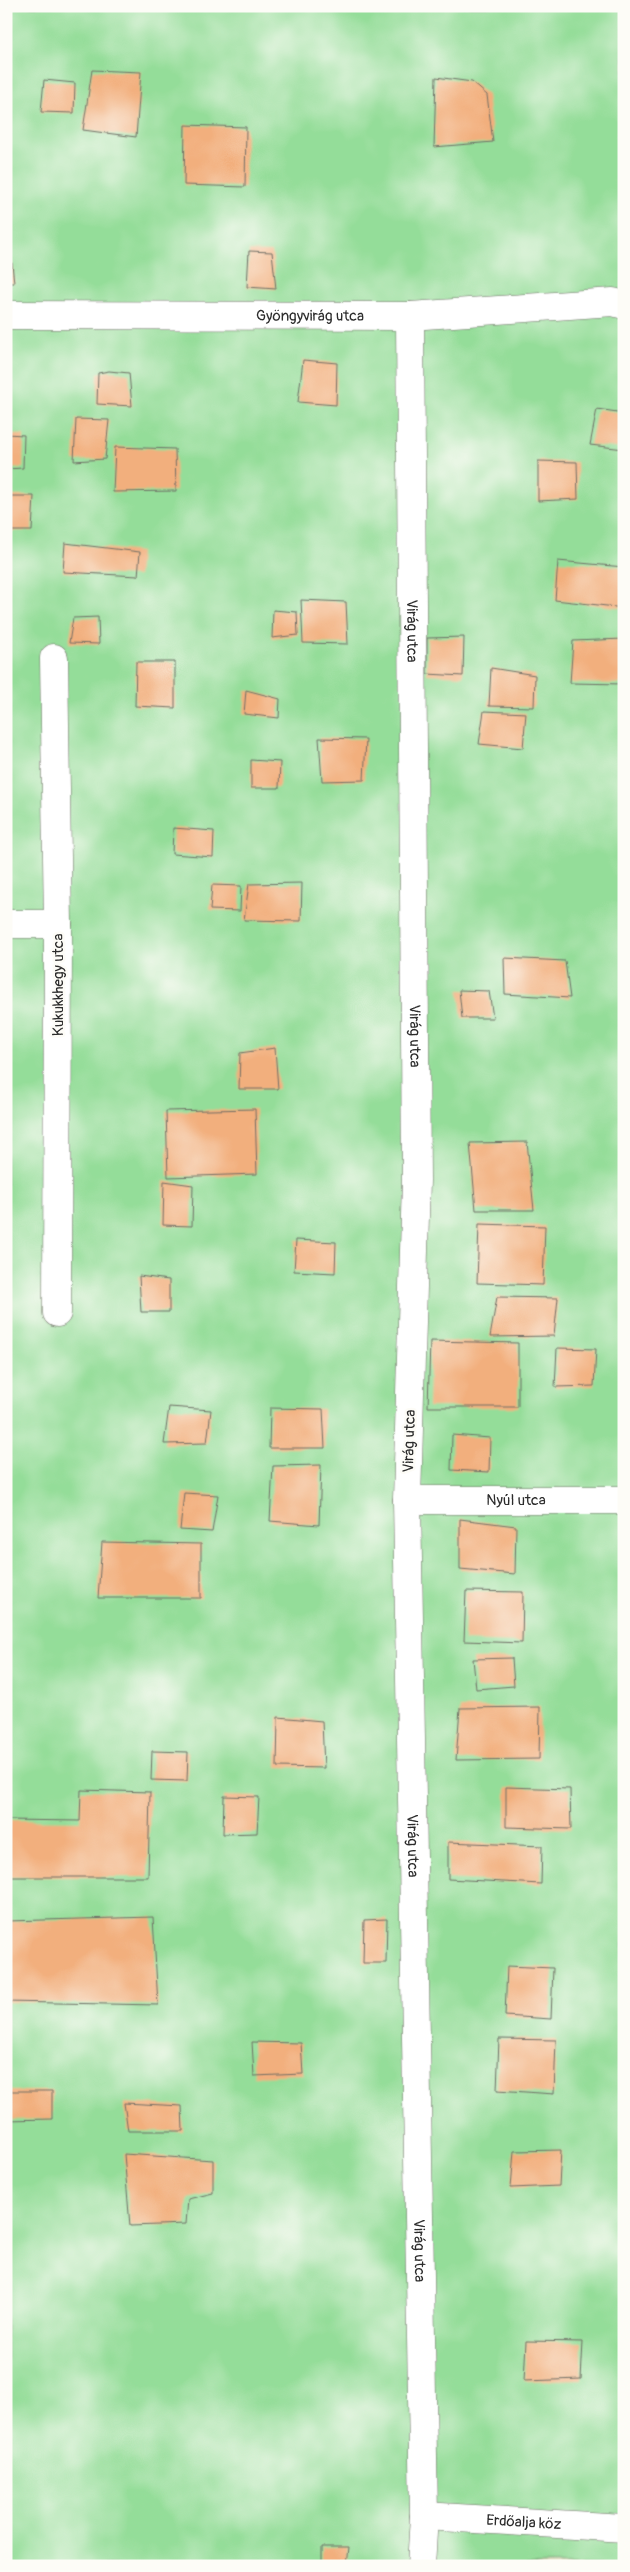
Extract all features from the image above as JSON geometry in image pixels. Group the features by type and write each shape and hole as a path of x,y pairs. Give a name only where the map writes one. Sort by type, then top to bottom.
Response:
{"street":[{"name":"Gyöngyvirág utca","path":"6,315 410,316 620,300"},
{"name":"Virág utca","path":"410,316 416,1180 407,1500 424,2516 421,2566"},
{"name":"Kukukkhegy utca","path":"54,658 58,924 57,1313"},
{"path":"6,924 58,924"},
{"name":"Nyúl utca","path":"407,1500 624,1500"},
{"name":"Erdőalja köz","path":"424,2516 624,2528"}],"green space":[{"path":"6,6 624,6 624,2566 6,2566"}],"building":[{"path":"92,70 141,72 136,137 83,130"},
{"path":"436,77 472,82 487,95 493,142 434,147"},
{"path":"44,80 75,83 74,113 41,112"},
{"path":"185,125 246,127 245,187 184,185"},
{"path":"249,251 272,252 276,289 247,287"},
{"path":"6,263 12,263 14,283 6,283"},
{"path":"303,360 337,363 336,405 298,402"},
{"path":"109,371 129,373 132,406 97,404 98,373"},
{"path":"597,409 624,413 624,449 590,445"},
{"path":"76,419 109,420 105,459 74,461"},
{"path":"6,434 24,435 23,468 6,469"},
{"path":"115,447 175,449 176,491 113,492"},
{"path":"538,461 577,462 578,499 538,501"},
{"path":"6,496 34,496 32,531 6,531"},
{"path":"65,543 140,552 138,576 63,572"},
{"path":"558,561 624,567 624,608 555,600"},
{"path":"301,600 346,602 348,644 303,643"},
{"path":"273,610 297,612 298,635 272,638"},
{"path":"98,617 99,644 69,643 73,618"},
{"path":"464,637 463,676 427,674 427,638"},
{"path":"624,639 624,684 570,683 573,641"},
{"path":"136,662 175,662 175,708 135,706"},
{"path":"491,668 535,675 534,707 489,706"},
{"path":"246,690 280,699 279,718 244,714"},
{"path":"484,711 526,713 523,748 479,744"},
{"path":"319,738 366,739 364,780 322,781"},
{"path":"251,760 280,762 279,788 251,788"},
{"path":"173,828 214,831 213,857 172,854"},
{"path":"302,883 301,921 244,920 249,884"},
{"path":"212,885 241,886 240,911 210,910"},
{"path":"504,958 565,961 570,998 505,994"},
{"path":"459,990 489,991 493,1018 462,1018"},
{"path":"275,1048 278,1089 239,1089 240,1053"},
{"path":"255,1109 257,1174 168,1177 166,1111"},
{"path":"527,1142 534,1210 476,1210 470,1143"},
{"path":"164,1181 193,1185 192,1226 163,1225"},
{"path":"479,1224 545,1226 543,1285 477,1283"},
{"path":"296,1240 336,1242 335,1273 294,1271"},
{"path":"139,1276 169,1280 169,1312 141,1312"},
{"path":"497,1297 558,1298 554,1336 490,1337"},
{"path":"430,1341 518,1343 518,1407 428,1407"},
{"path":"557,1348 596,1349 594,1386 555,1387"},
{"path":"169,1407 211,1410 207,1443 164,1444"},
{"path":"270,1408 323,1409 325,1448 269,1448"},
{"path":"452,1435 490,1438 489,1472 451,1470"},
{"path":"321,1465 319,1525 270,1521 273,1466"},
{"path":"184,1493 218,1495 212,1532 180,1530"},
{"path":"460,1519 516,1526 515,1574 460,1569"},
{"path":"102,1542 201,1544 201,1598 98,1598"},
{"path":"466,1591 523,1592 522,1643 464,1641"},
{"path":"512,1658 514,1686 476,1689 473,1659"},
{"path":"540,1707 539,1759 456,1760 460,1708"},
{"path":"278,1717 322,1721 324,1768 277,1767"},
{"path":"152,1751 188,1752 187,1781 151,1780"},
{"path":"506,1787 570,1789 571,1829 506,1827"},
{"path":"81,1790 150,1792 148,1877 6,1877 6,1820 80,1821"},
{"path":"224,1796 259,1797 257,1833 223,1834"},
{"path":"448,1842 542,1846 541,1884 448,1879"},
{"path":"153,1917 158,2005 6,2002 7,1921"},
{"path":"387,1919 386,1963 363,1963 364,1920"},
{"path":"507,1966 553,1968 551,2019 505,2016"},
{"path":"499,2039 556,2040 554,2094 497,2090"},
{"path":"252,2042 301,2043 303,2074 254,2076"},
{"path":"6,2091 52,2091 52,2119 6,2120"},
{"path":"124,2103 182,2106 183,2131 128,2131"},
{"path":"561,2150 559,2186 511,2188 514,2151"},
{"path":"124,2154 213,2160 213,2193 188,2199 186,2224 130,2226"},
{"path":"526,2341 583,2342 581,2379 524,2381"},
{"path":"322,2547 349,2547 347,2566 322,2566"}]}
